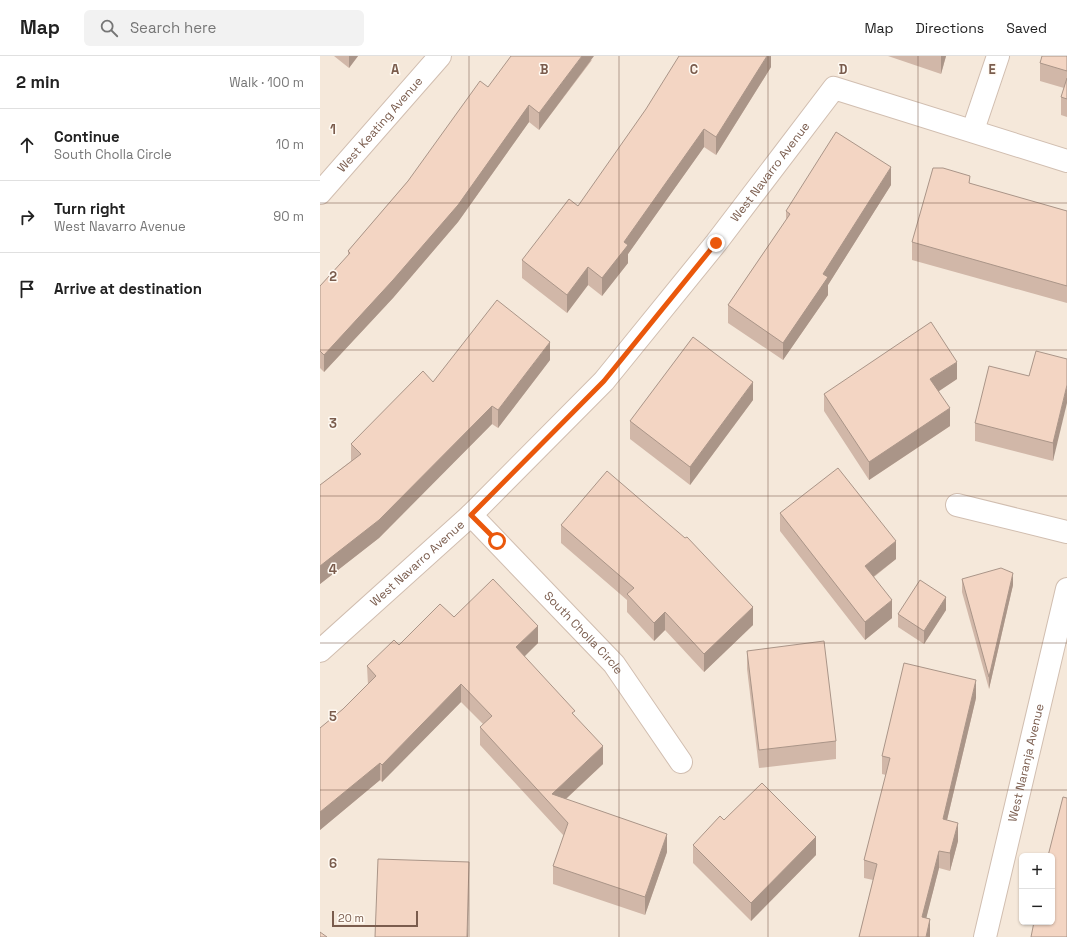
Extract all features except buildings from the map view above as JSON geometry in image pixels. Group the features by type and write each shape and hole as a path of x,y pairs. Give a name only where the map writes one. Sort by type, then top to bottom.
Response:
{"street":[{"name":"West Keating Avenue","path":"320,193 440,56"},
{"path":"998,56 973,130 1067,161"},
{"name":"West Navarro Avenue","path":"320,651 471,515 604,381 716,243 834,88 973,130"},
{"path":"957,505 1067,532"},
{"name":"South Cholla Circle","path":"471,515 614,664 681,762"},
{"name":"West Naranja Avenue","path":"985,937 1067,589"}],"shaded area":[{"path":"320,56 1067,56 1067,937 320,937"}],"route":[{"path":"497,541 471,515 604,381 716,243"}]}
